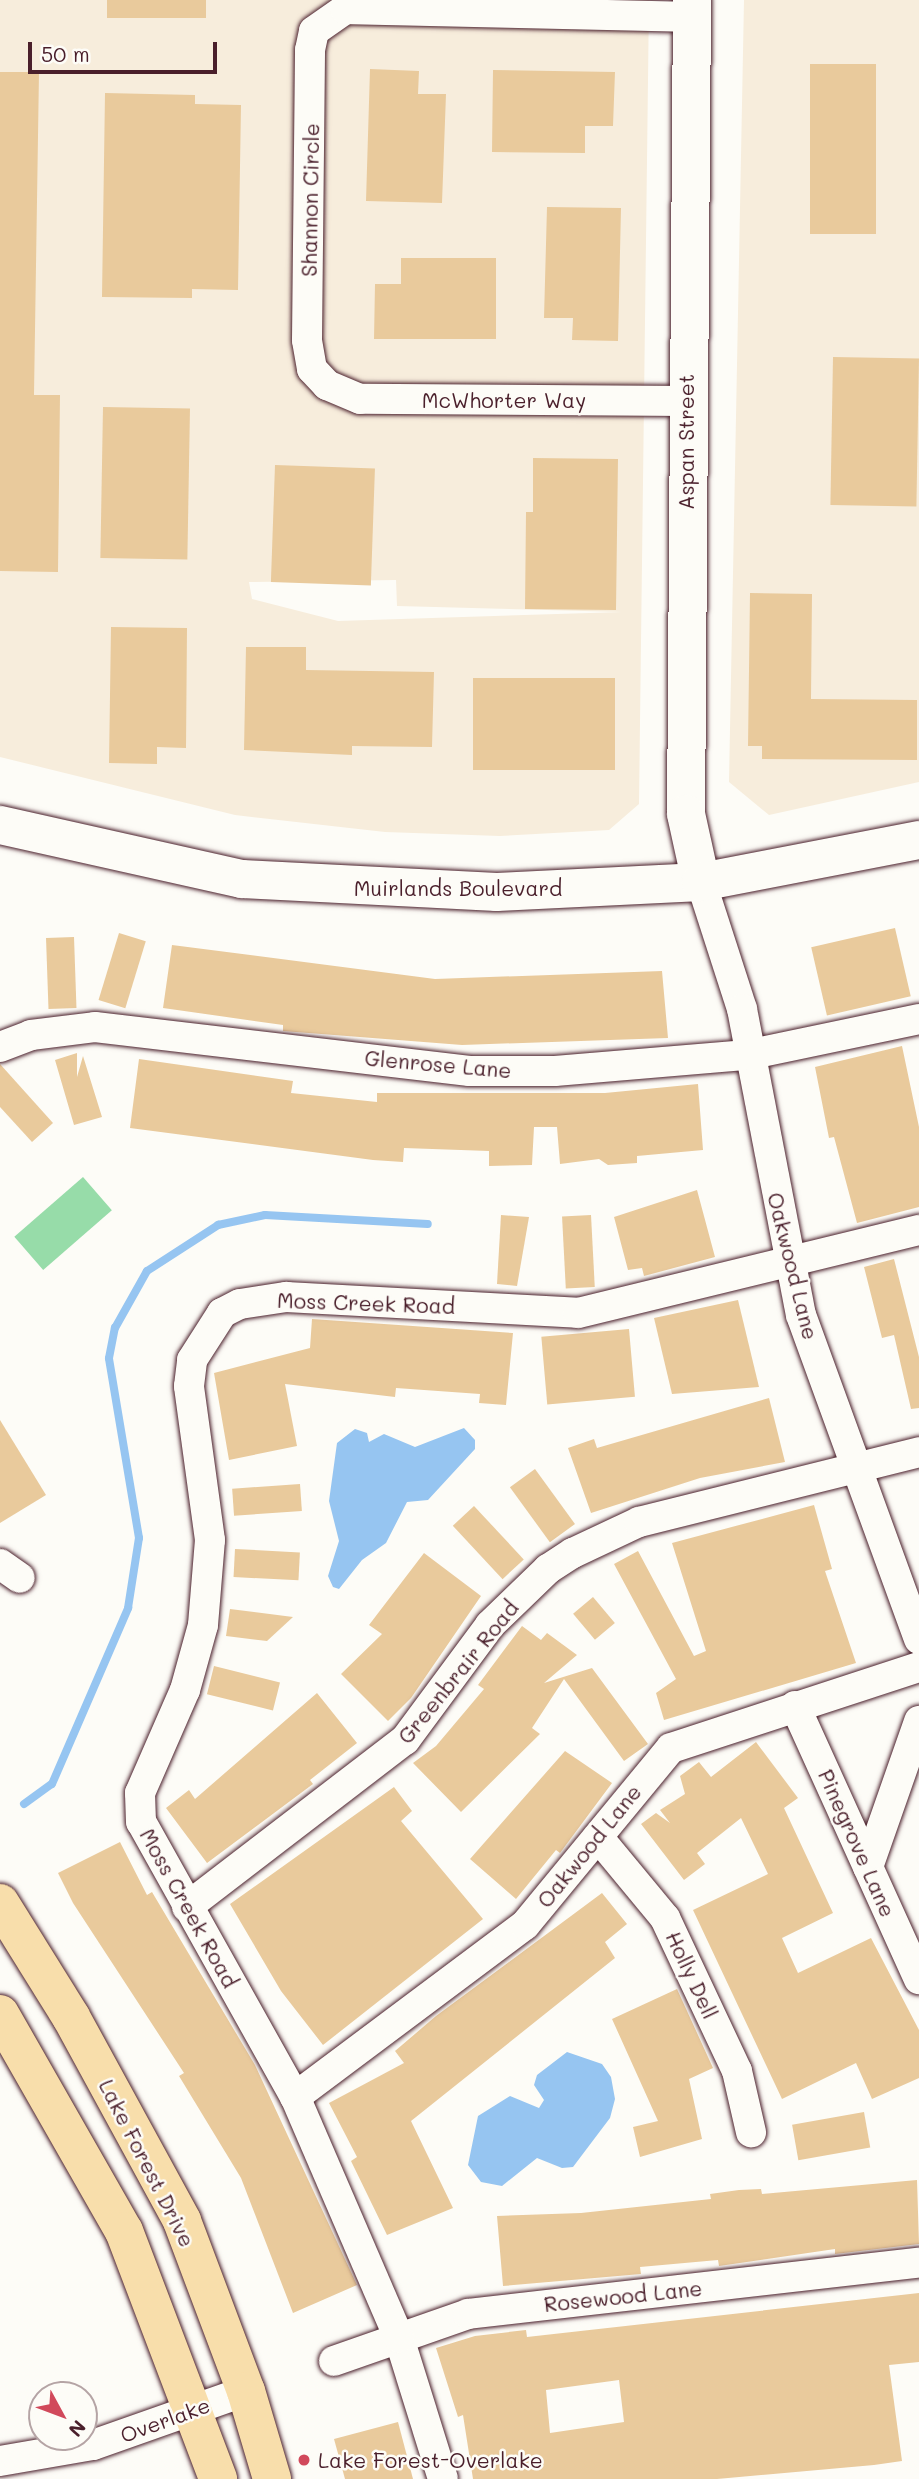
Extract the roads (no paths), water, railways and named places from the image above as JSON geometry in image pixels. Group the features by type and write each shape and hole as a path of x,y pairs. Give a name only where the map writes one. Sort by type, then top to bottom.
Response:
{"main road":[{"name":"Aspan Street","path":"692,9 685,401 686,814 701,882"},
{"name":"Muirlands Boulevard","path":"0,825 242,880 338,888 497,892 701,882 919,840"},
{"name":"Lake Forest Drive","path":"0,1903 71,2017 181,2221 247,2391 272,2479"},
{"path":"0,2014 124,2231 218,2479"}],"street":[{"name":"Shannon Circle","path":"327,385 312,369 307,340 310,50 314,31 330,16 367,9 692,9"},
{"name":"McWhorter Way","path":"327,385 360,399 685,401"},
{"name":"Oakwood Lane","path":"701,882 742,1009 747,1055 801,1315 919,1639"},
{"name":"Glenrose Lane","path":"0,1047 31,1035 95,1027 469,1071 647,1067 747,1055 919,1019"},
{"name":"Moss Creek Road","path":"443,2479 399,2338 295,2097 187,1907 138,1808 203,1625 210,1540 189,1386 192,1360 222,1313 240,1304 286,1297 578,1313 919,1230"},
{"name":"Greenbrair Road","path":"187,1907 405,1740 490,1625 548,1569 639,1522 919,1452"},
{"name":"Oakwood Lane","path":"295,2097 524,1925 671,1748 919,1667"},
{"name":"Pinegrove Lane","path":"795,1706 919,1979"},
{"path":"868,1867 919,1721"},
{"name":"Holly Dell","path":"598,1837 665,1918 737,2071 751,2132"},
{"name":"Rosewood Lane","path":"334,2361 468,2314 919,2263"},
{"name":"Overlake","path":"0,2461 93,2445 247,2391"}],"water":[{"path":"464,1428 475,1440 475,1449 428,1500 407,1502 386,1543 362,1560 339,1589 333,1587 328,1576 339,1541 329,1501 337,1443 355,1429 367,1433 369,1442 384,1434 415,1447"},
{"path":"567,2052 602,2064 611,2077 615,2099 610,2118 573,2167 562,2168 537,2158 502,2186 481,2182 468,2165 478,2116 510,2096 539,2108 544,2100 534,2085 537,2075"}],"waterway":[{"path":"24,1804 52,1784 128,1608 139,1538 109,1358 115,1328 147,1271 218,1225 265,1215 428,1224"}],"place":[{"name":"Lake Forest-Overlake","path":"304,2460"}]}
